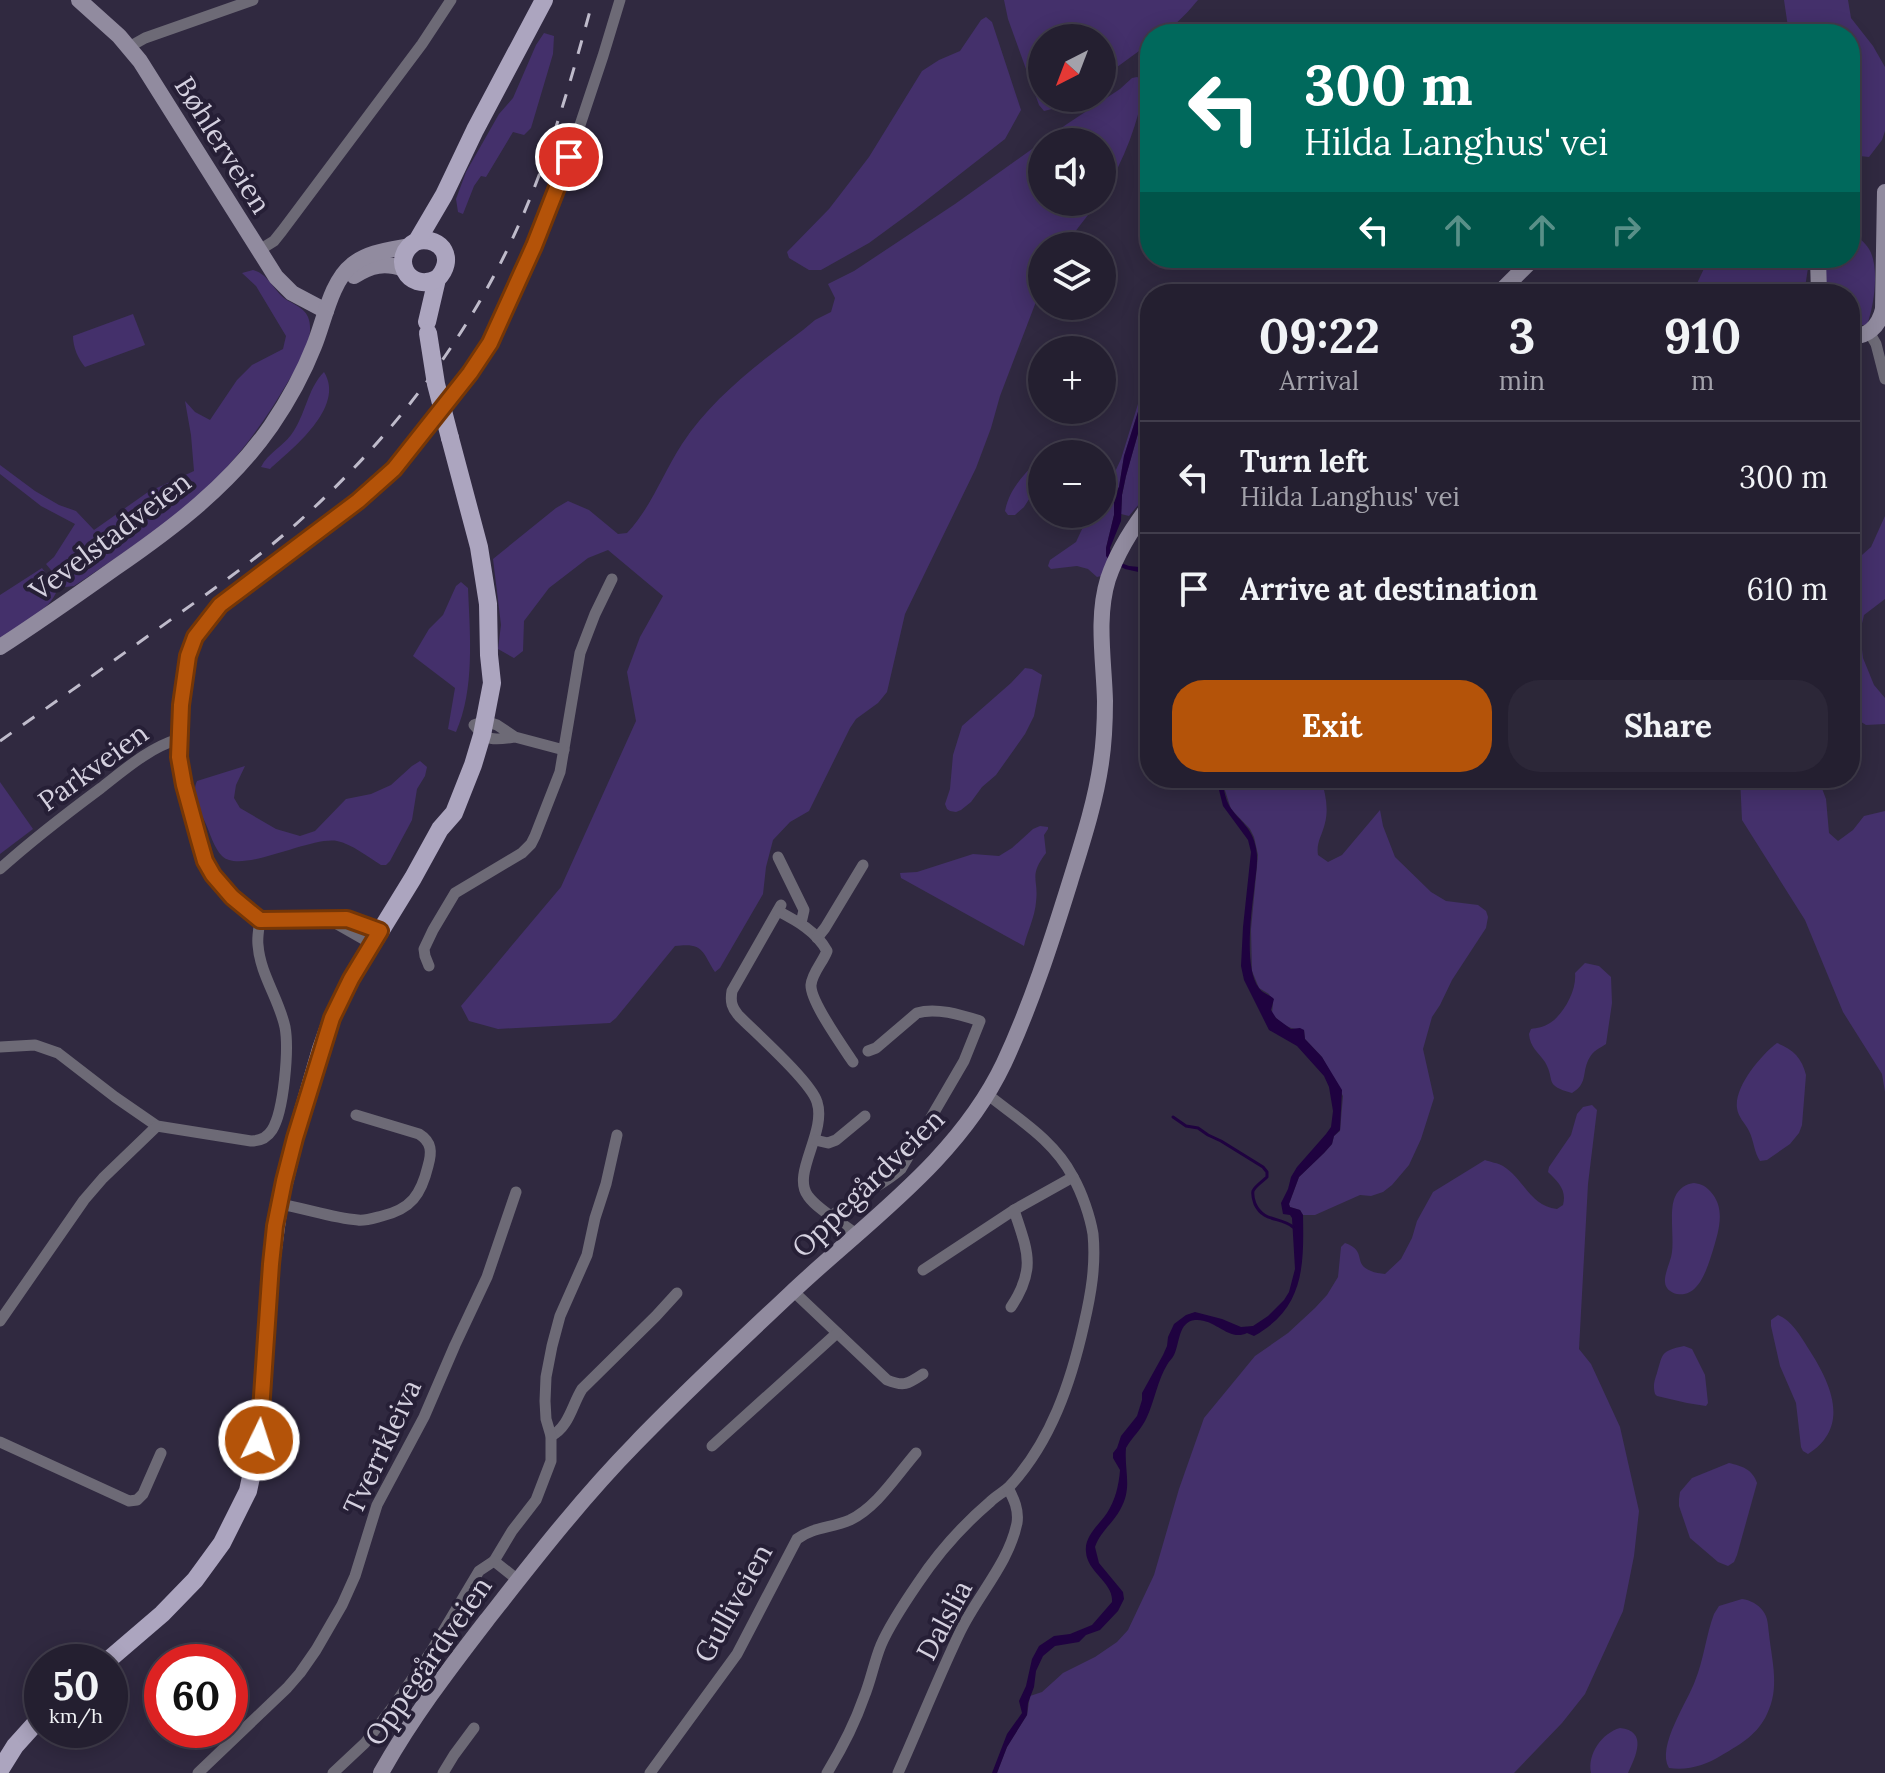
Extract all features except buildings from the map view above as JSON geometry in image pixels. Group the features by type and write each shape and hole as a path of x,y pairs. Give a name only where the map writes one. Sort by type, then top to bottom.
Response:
{"main road":[{"name":"Bøhlerveien","path":"79,0 129,47 167,101 269,270 284,286 326,311"},
{"path":"127,1644 174,1603 195,1580 222,1543 248,1491 259,1440 271,1264 279,1204 327,1032 344,992 440,829 454,813 473,765 480,727 481,681 489,655 488,604 483,567 436,384 427,322 403,257 444,195 544,0"},
{"path":"1860,336 1879,321 1883,309 1885,192"},
{"path":"437,244 444,195"},
{"path":"334,292 358,273 373,266 389,265 430,282 437,279 446,261 442,248 428,239 413,243"},
{"name":"Vevelstadveien","path":"0,647 175,526 228,478 270,427 288,399 309,358 341,276 360,260 413,243"},
{"path":"1508,284 1524,268"},
{"path":"427,322 437,279"},
{"name":"Oppegårdveien","path":"381,1773 457,1658 581,1503 636,1442 793,1291 934,1162 987,1094 1003,1064 1042,966 1091,813 1105,721 1102,627 1105,592 1120,551 1140,519"},
{"path":"0,1770 24,1736"},
{"path":"10,1773 25,1748"}],"street":[{"path":"129,47 145,38 253,0"},
{"path":"258,251 274,241 282,231 422,44 451,0"},
{"path":"376,938 330,920 260,920 246,911 213,875 205,861 179,757 181,705 188,656 195,637 220,605 358,501 394,469 490,343 561,182 620,0"},
{"path":"1869,332 1876,344 1885,379"},
{"path":"429,966 424,949 455,893 517,856 531,844 557,780 580,653 612,579"},
{"path":"480,727 498,740 515,737 564,750"},
{"name":"Parkveien","path":"0,869 119,774 156,749 179,739"},
{"path":"778,857 804,910 801,923"},
{"path":"817,938 863,865"},
{"path":"853,1062 811,989 811,981 827,951 801,923 780,908 732,991 731,1000 739,1016 805,1084 817,1102 820,1120 802,1181 805,1193 856,1234"},
{"path":"0,1047 35,1045 58,1053 157,1126 259,1141 273,1129 277,1116 286,1072 287,1041 282,1016 259,954 260,920"},
{"path":"832,1216 845,1204 901,1169 964,1061 980,1021 957,1014 923,1011 868,1051"},
{"path":"827,1773 864,1698 882,1642 910,1595 948,1544 990,1501 1008,1488 1046,1435 1076,1359 1092,1291 1094,1249 1082,1196 1057,1152 1031,1127 987,1094"},
{"path":"279,1204 360,1221 408,1206 419,1193 431,1155 429,1143 426,1138 356,1115"},
{"path":"815,1140 828,1143 836,1140 865,1116"},
{"path":"0,1321 84,1200 157,1126"},
{"name":"Oppegårdveien","path":"333,1773 365,1743 395,1704 432,1650 479,1571 494,1561 541,1489 551,1461 551,1436 545,1401 552,1346 560,1316 587,1255 617,1135"},
{"path":"923,1270 1014,1210 1073,1177"},
{"name":"Tverrkleiva","path":"198,1773 300,1673 342,1605 355,1576 377,1505 424,1417 487,1277 516,1192"},
{"path":"1011,1307 1023,1290 1027,1272 1027,1256 1014,1210"},
{"path":"793,1291 887,1380 899,1385 910,1383 923,1374"},
{"name":"Oppegårdveien","path":"551,1436 566,1421 582,1389 677,1293"},
{"path":"712,1446 837,1333"},
{"path":"0,1442 129,1501 137,1500 143,1494 161,1453"},
{"name":"Gulliveien","path":"650,1773 737,1654 797,1539 815,1529 846,1521 863,1512 916,1453"},
{"name":"Dalslia","path":"898,1773 962,1629 990,1585 1012,1538 1017,1507 1008,1488"},
{"name":"Oppegårdveien","path":"494,1561 518,1580"},
{"path":"443,1773 474,1728"}],"shaded area":[{"path":"1004,0 1198,0 1175,24 1140,24 1140,50 1116,68 1116,24 1028,24 1028,74"},
{"path":"1784,0 1848,0 1851,18 1856,24 1788,24"},
{"path":"986,17 992,22 1021,110 1005,139 869,243 821,270 809,270 789,258 787,252 829,209 869,157 922,71 960,51"},
{"path":"1860,29 1885,67 1885,131 1869,157 1860,156"},
{"path":"544,33 554,36 553,54 531,128 524,135 513,132 486,177 481,176 474,186 463,214 458,212 456,199 466,172 499,114 513,98"},
{"path":"1132,78 1140,78 1139,111 1116,170 1116,128 1061,128 1085,112 1116,112 1116,92"},
{"path":"1028,152 1028,216 1087,216 1075,232 1028,232 1029,320 976,468 905,614 887,692 850,728 809,811 790,822 773,840 763,894 715,972 697,947 675,946 610,1023 498,1029 469,1021 461,1006 561,887 636,721 627,672 640,637 663,596 608,550 588,558 549,588 524,621 523,651 514,658 498,649 501,625 493,559 568,501 589,510 618,534 627,533 650,502 682,444 708,411 754,368 815,320 831,312 835,298 828,284 854,271"},
{"path":"1860,239 1872,257 1875,276 1867,325 1860,325 1860,284 1826,284 1826,268 1860,268"},
{"path":"1704,268 1808,268 1806,284 1697,284"},
{"path":"253,270 263,275 284,298 301,308 308,317 308,342 293,374 245,446 204,491 133,546 74,586 65,587 46,564 75,524 41,506 0,474 0,465 35,491 76,511 94,530 148,492 194,471 185,401 195,412 210,420 237,380 252,365 283,349 286,336 256,286 242,273"},
{"path":"133,314 145,345 85,367 76,353 73,336"},
{"path":"324,372 329,385 328,399 314,426 270,469 261,467 291,435"},
{"path":"1140,397 1116,492 1116,470 1121,459"},
{"path":"1140,406 1140,426 1122,495 1121,521 1110,548 1111,554 1121,563 1140,567 1140,572 1125,569 1106,556 1111,528 1116,528 1116,492 1124,456"},
{"path":"1140,426 1140,503 1129,516 1121,514 1126,476"},
{"path":"1028,470 1028,501 1015,515 1008,515 1005,511 1007,503"},
{"path":"1885,516 1885,599 1864,615 1860,632 1860,557 1871,547"},
{"path":"1082,528 1111,528 1106,548 1110,561 1101,576 1097,577 1088,569 1077,566 1051,569 1048,566 1050,560 1076,542"},
{"path":"42,568 57,590 54,597 33,618 0,639 0,595"},
{"path":"461,582 468,588 470,662 466,698 456,732 448,729 455,688 413,656 429,629 443,615 456,586"},
{"path":"1860,632 1863,658 1874,685 1885,698 1885,724 1866,725 1860,721"},
{"path":"1025,668 1042,675 1034,716 1025,734 996,775 971,802 961,810 950,811 945,804 950,789 953,755 962,726"},
{"path":"420,761 427,767 417,789 412,820 386,865 337,841 310,844 260,858 231,861 217,849 196,796 197,781 245,766 234,798 240,808 276,829 300,836 315,831 346,799 371,794 391,785"},
{"path":"0,782 33,829 0,854"},
{"path":"1218,788 1224,788 1228,804 1249,830 1256,848 1250,941 1254,979 1261,990 1274,999 1271,1010 1276,1018 1291,1029 1304,1030 1305,1039 1322,1057 1342,1090 1340,1130 1332,1144 1299,1177 1289,1204 1303,1215 1303,1252 1298,1284 1283,1313 1254,1336 1234,1334 1202,1320 1189,1322 1182,1329 1147,1417 1126,1448 1127,1487 1124,1502 1095,1547 1099,1563 1123,1592 1124,1599 1118,1611 1100,1630 1086,1635 1079,1642 1055,1646 1043,1656 1036,1671 1027,1715 1007,1747 997,1773 992,1773 1007,1734 1022,1713 1019,1701 1039,1646 1054,1636 1070,1634 1092,1625 1112,1602 1109,1589 1087,1559 1086,1546 1116,1493 1120,1470 1113,1453 1121,1436 1137,1416 1142,1393 1163,1355 1174,1324 1195,1312 1241,1327 1253,1326 1284,1300 1295,1269 1292,1218 1283,1214 1281,1203 1297,1167 1331,1127 1333,1111 1324,1076 1297,1046 1269,1030 1244,980 1241,966 1243,927 1251,852 1248,840 1223,806"},
{"path":"1224,788 1323,788 1327,811 1318,855 1328,862 1342,855 1380,810 1395,857 1431,892 1446,901 1478,905 1488,917 1486,928 1432,1017 1423,1049 1434,1098 1409,1165 1383,1192 1371,1196 1360,1195 1315,1215 1303,1215 1289,1204 1299,1177 1324,1153 1340,1131 1343,1096 1322,1057 1305,1039 1304,1030 1286,1026 1272,1013 1273,1003 1269,994 1259,988 1252,971 1251,929 1258,855 1250,829 1231,809"},
{"path":"1740,788 1822,788 1826,799 1829,833 1838,841 1853,830 1864,816 1885,811 1885,1092 1882,1074 1843,1012 1805,920 1742,820"},
{"path":"1040,826 1048,827 1044,835 1046,853 1036,873 1035,908 1024,946 901,878 900,873 917,872 973,854 999,856"},
{"path":"1585,963 1599,966 1611,977 1612,1003 1606,1044 1591,1055 1581,1085 1572,1093 1554,1085 1529,1034 1531,1029 1548,1024 1560,1014 1572,994 1575,973"},
{"path":"1777,1043 1796,1055 1806,1075 1802,1125 1790,1144 1767,1160 1760,1161 1739,1114 1737,1100 1750,1072"},
{"path":"1592,1105 1597,1110 1588,1184 1579,1349 1591,1364 1620,1427 1639,1511 1623,1611 1585,1694 1562,1723 1514,1773 997,1773 1007,1747 1027,1715 1030,1696 1042,1692 1063,1673 1095,1657 1128,1630 1154,1575 1204,1418 1255,1356 1288,1333 1327,1295 1338,1277 1341,1247 1345,1243 1352,1246 1365,1268 1385,1274 1401,1259 1433,1192 1485,1160 1503,1166 1540,1203 1557,1209 1563,1205 1564,1195 1548,1172 1549,1167 1571,1135 1577,1114 1583,1107"},
{"path":"1694,1183 1705,1187 1715,1198 1720,1212 1719,1227 1702,1279 1692,1291 1677,1294 1669,1290 1665,1282 1672,1252 1673,1202 1681,1189"},
{"path":"1778,1315 1799,1333 1823,1375 1833,1403 1830,1430 1822,1443 1808,1454 1801,1447 1796,1403 1780,1366 1771,1326 1771,1320"},
{"path":"1684,1346 1692,1349 1705,1375 1706,1406 1655,1394 1655,1381 1664,1354"},
{"path":"1729,1463 1746,1469 1757,1483 1737,1555 1728,1566 1718,1562 1690,1538 1679,1499 1680,1492 1692,1478"},
{"path":"1742,1599 1759,1606 1768,1622 1774,1685 1767,1714 1748,1738 1716,1759 1690,1768 1669,1768 1666,1759 1670,1737 1698,1673 1714,1614 1719,1606"},
{"path":"1620,1728 1629,1730 1637,1739 1638,1745 1628,1773 1591,1773 1591,1759 1597,1745 1607,1734"}],"waterway":[{"path":"1173,1117 1186,1126 1198,1128 1263,1167 1267,1177 1253,1191 1255,1204 1263,1214 1293,1227"}],"railway":[{"path":"0,741 274,543 337,486 421,390 490,284 523,216 546,156 593,0"}],"route":[{"path":"259,1440 271,1264 284,1181 332,1018 380,931 347,919 260,920 232,897 213,875 205,861 179,757 181,705 190,646 220,605 358,501 394,469 470,373 490,343 534,246 569,157"}]}
